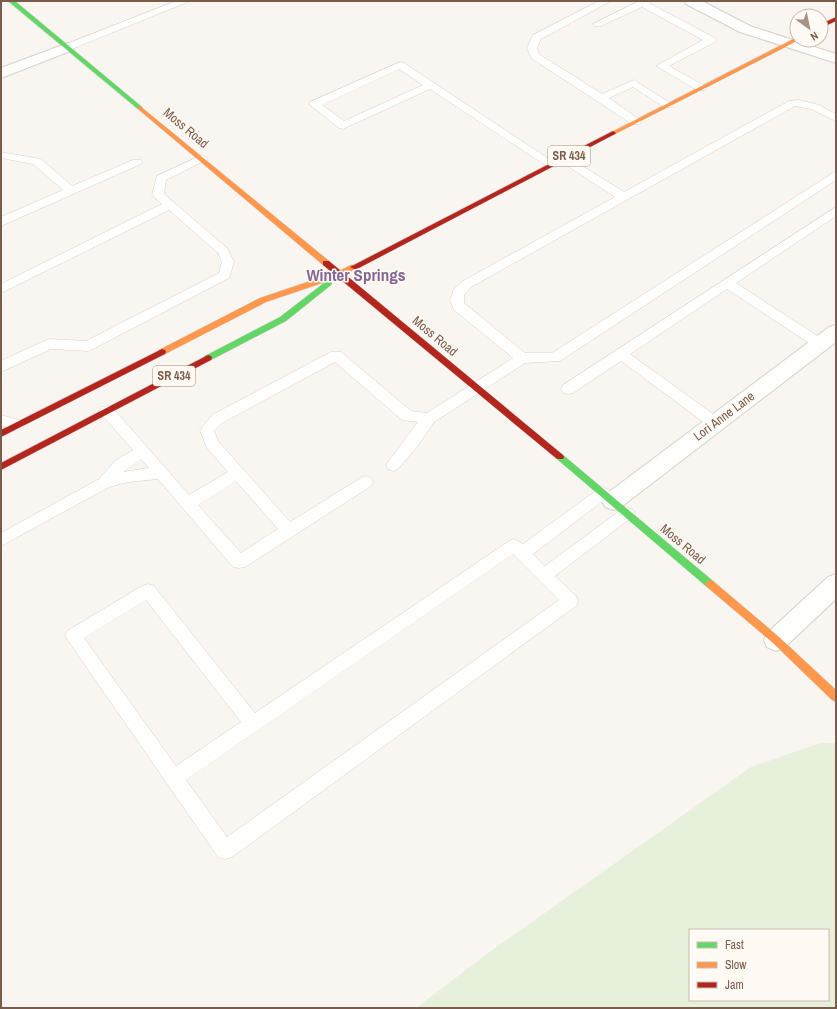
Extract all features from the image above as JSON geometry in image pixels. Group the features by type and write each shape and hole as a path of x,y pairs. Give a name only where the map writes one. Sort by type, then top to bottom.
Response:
{"main road":[{"name":"Moss Road","path":"12,1 614,502 776,640 836,697"},
{"name":"SR 434","path":"1,434 263,300 340,274 789,43"},
{"name":"SR 434","path":"1,467 282,319 340,274"}],"street":[{"path":"691,1 745,28 789,40"},
{"path":"1,73 68,47"},
{"path":"810,48 836,59"},
{"name":"Lori Anne Lane","path":"614,502 715,423 836,332"},
{"path":"776,640 836,584"}],"lane":[{"path":"68,47 185,1"},
{"path":"606,1 537,37 532,48 536,56 636,122"},
{"path":"598,24 644,2 711,40 661,66 701,88"},
{"path":"430,85 343,126 314,104 400,65 552,165"},
{"path":"601,98 634,83 668,105"},
{"path":"522,358 459,307 456,300 457,293 467,284 792,103 802,102 813,105 836,118"},
{"path":"1,155 37,161 71,191"},
{"path":"1,367 49,344 88,346 224,275 228,262 223,250 158,195 161,178 202,158"},
{"path":"564,159 623,197"},
{"path":"1,222 137,162"},
{"path":"393,465 412,443 429,418 522,358 555,358 836,175"},
{"path":"1,289 170,205"},
{"path":"568,389 836,211"},
{"path":"823,220 836,227"},
{"path":"727,283 820,344"},
{"path":"621,354 715,423"},
{"path":"289,531 212,444 207,430 217,419 336,355 407,416 429,418"},
{"path":"107,411 239,562 366,482"},
{"path":"1,420 17,425"},
{"path":"104,483 120,465 143,451"},
{"path":"1,540 104,483 128,476 162,473"},
{"path":"188,503 238,473"},
{"path":"522,554 614,502"},
{"path":"544,575 614,502"},
{"path":"174,778 253,724 514,545 570,601 225,850 73,636 148,591 253,724"}],"green space":[{"path":"820,743 836,743 836,1008 416,1008 491,951 751,767"}],"traffic: fast":[{"path":"11,1 140,108"},
{"path":"208,358 283,319 328,283"},
{"path":"560,457 710,584"}],"traffic: slow":[{"path":"613,133 789,43"},
{"path":"140,108 326,263"},
{"path":"162,352 263,300 340,274 354,267"},
{"path":"710,584 776,640 836,697"}],"traffic: jam":[{"path":"829,22 836,19"},
{"path":"354,267 613,133"},
{"path":"326,263 560,457"},
{"path":"1,434 162,352"},
{"path":"1,467 208,358"}],"district":[{"name":"Winter Springs","path":"356,274"}]}
